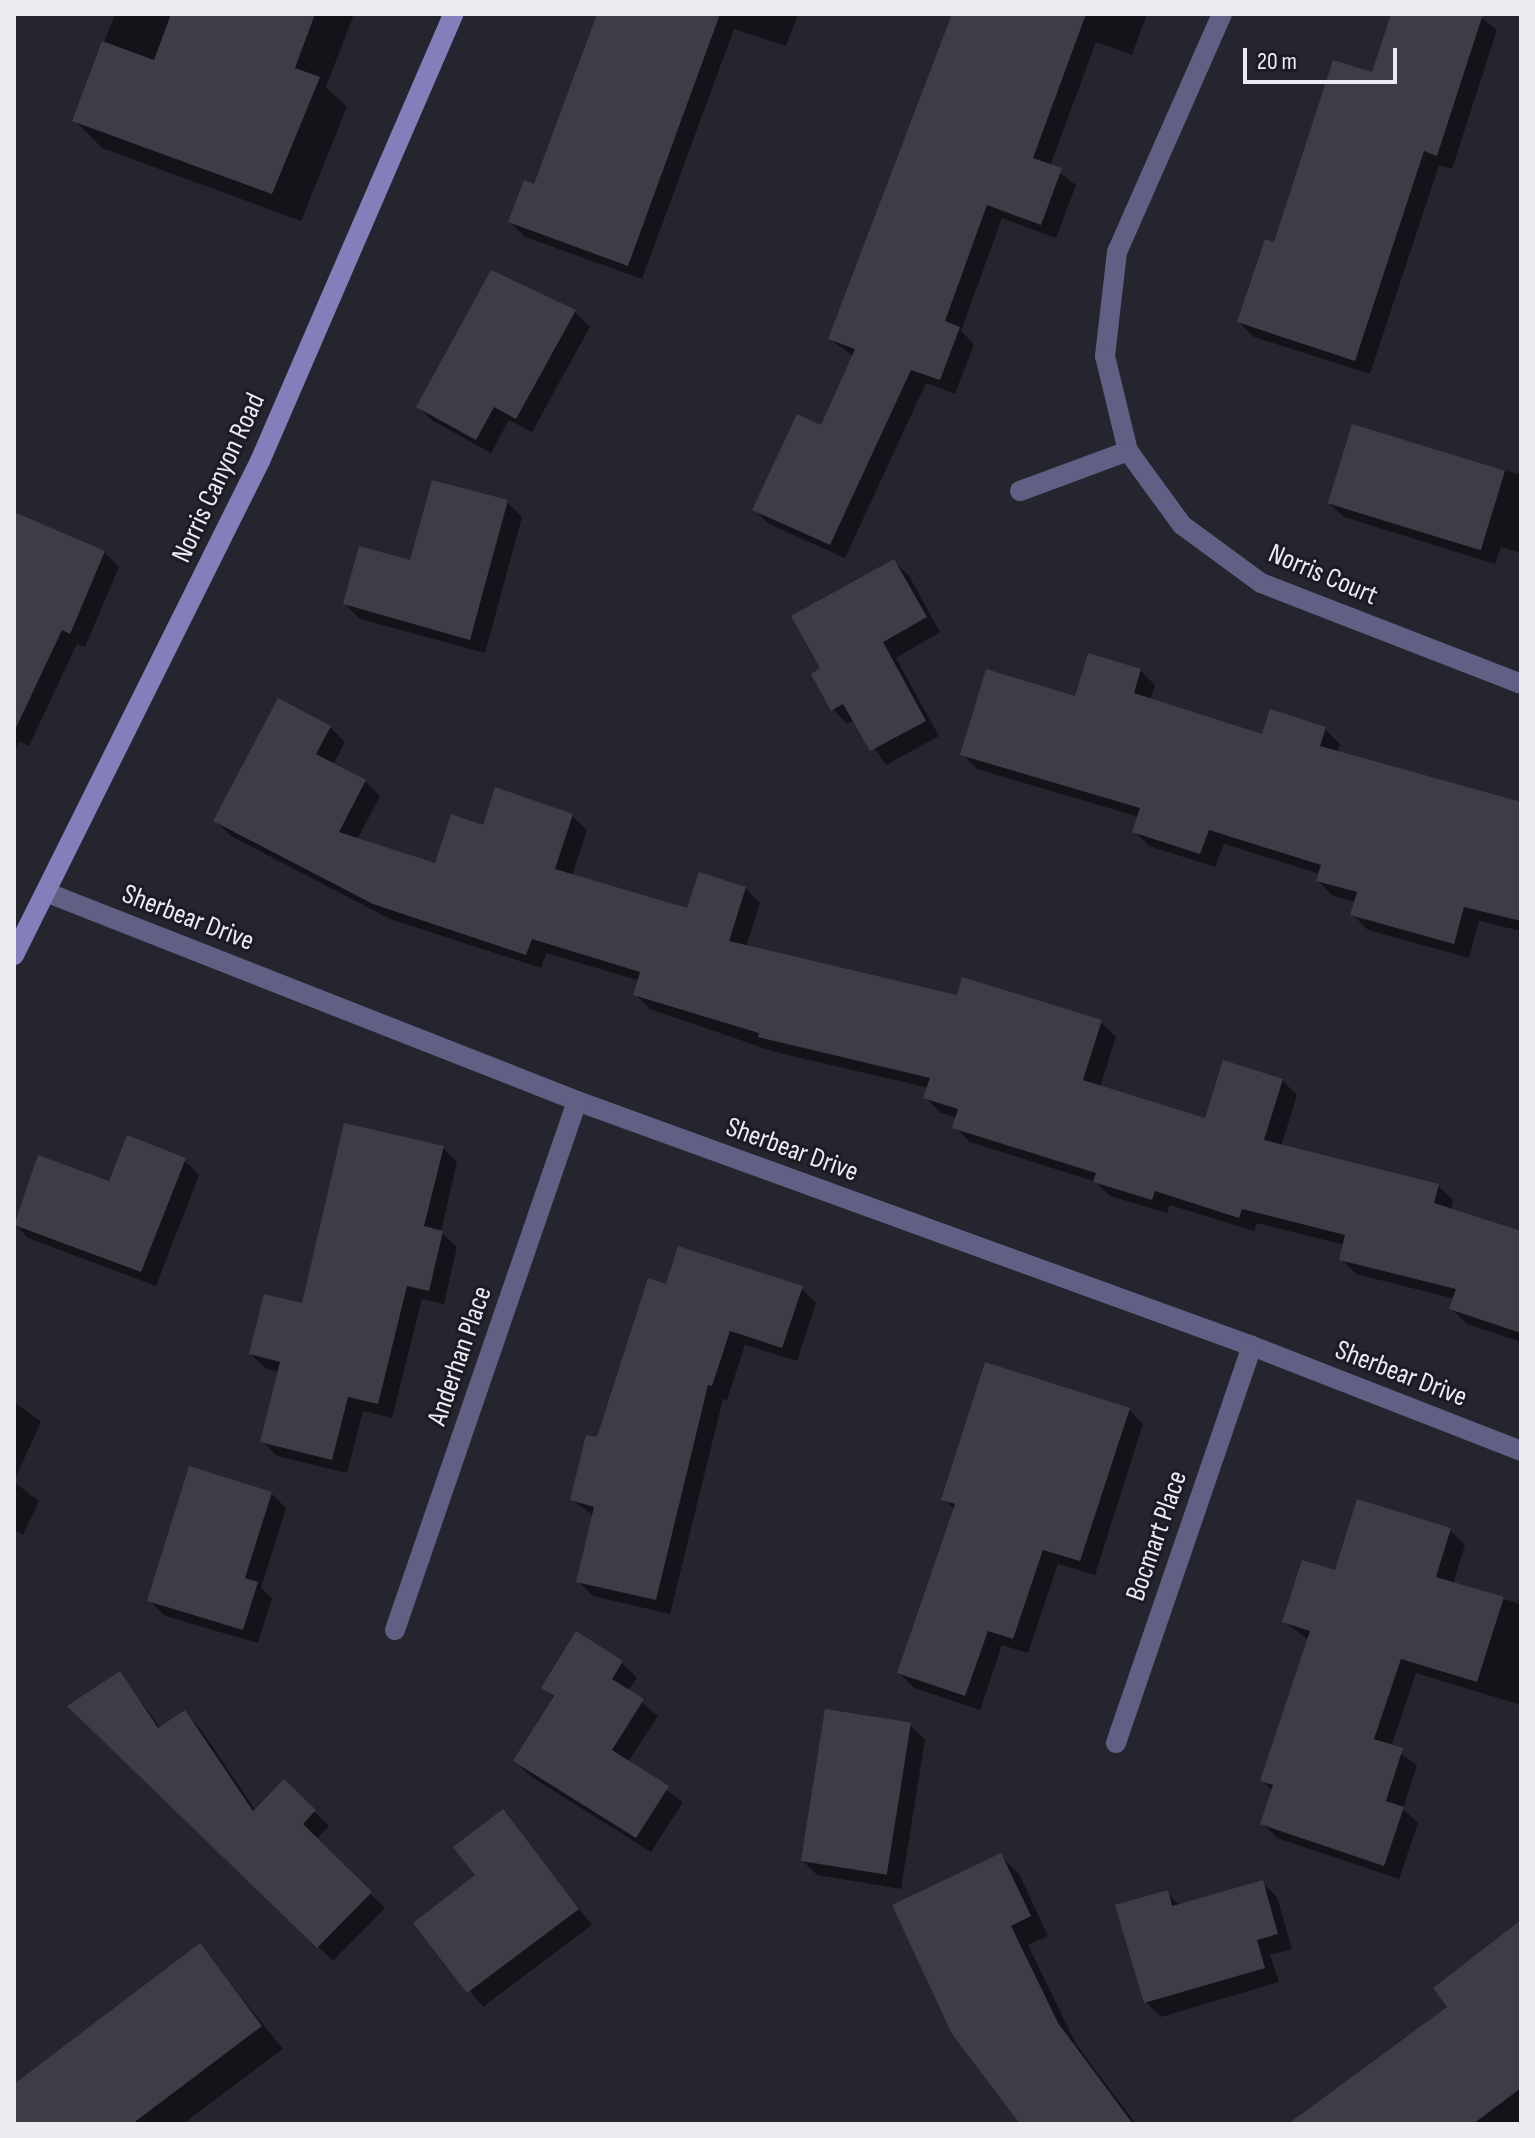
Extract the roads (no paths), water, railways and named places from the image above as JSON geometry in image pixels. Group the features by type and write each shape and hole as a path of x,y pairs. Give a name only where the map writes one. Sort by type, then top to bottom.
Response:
{"street":[{"name":"Norris Canyon Road","path":"14,955 48,893 260,461 453,14"},
{"name":"Norris Court","path":"1222,14 1117,252 1105,356 1128,451 1182,525 1261,583 1521,684"},
{"path":"1020,491 1128,451"},
{"name":"Sherbear Drive","path":"48,893 577,1101 1252,1346 1521,1451"},
{"name":"Anderhan Place","path":"395,1630 577,1101"},
{"name":"Bocmart Place","path":"1116,1743 1252,1346"}]}
